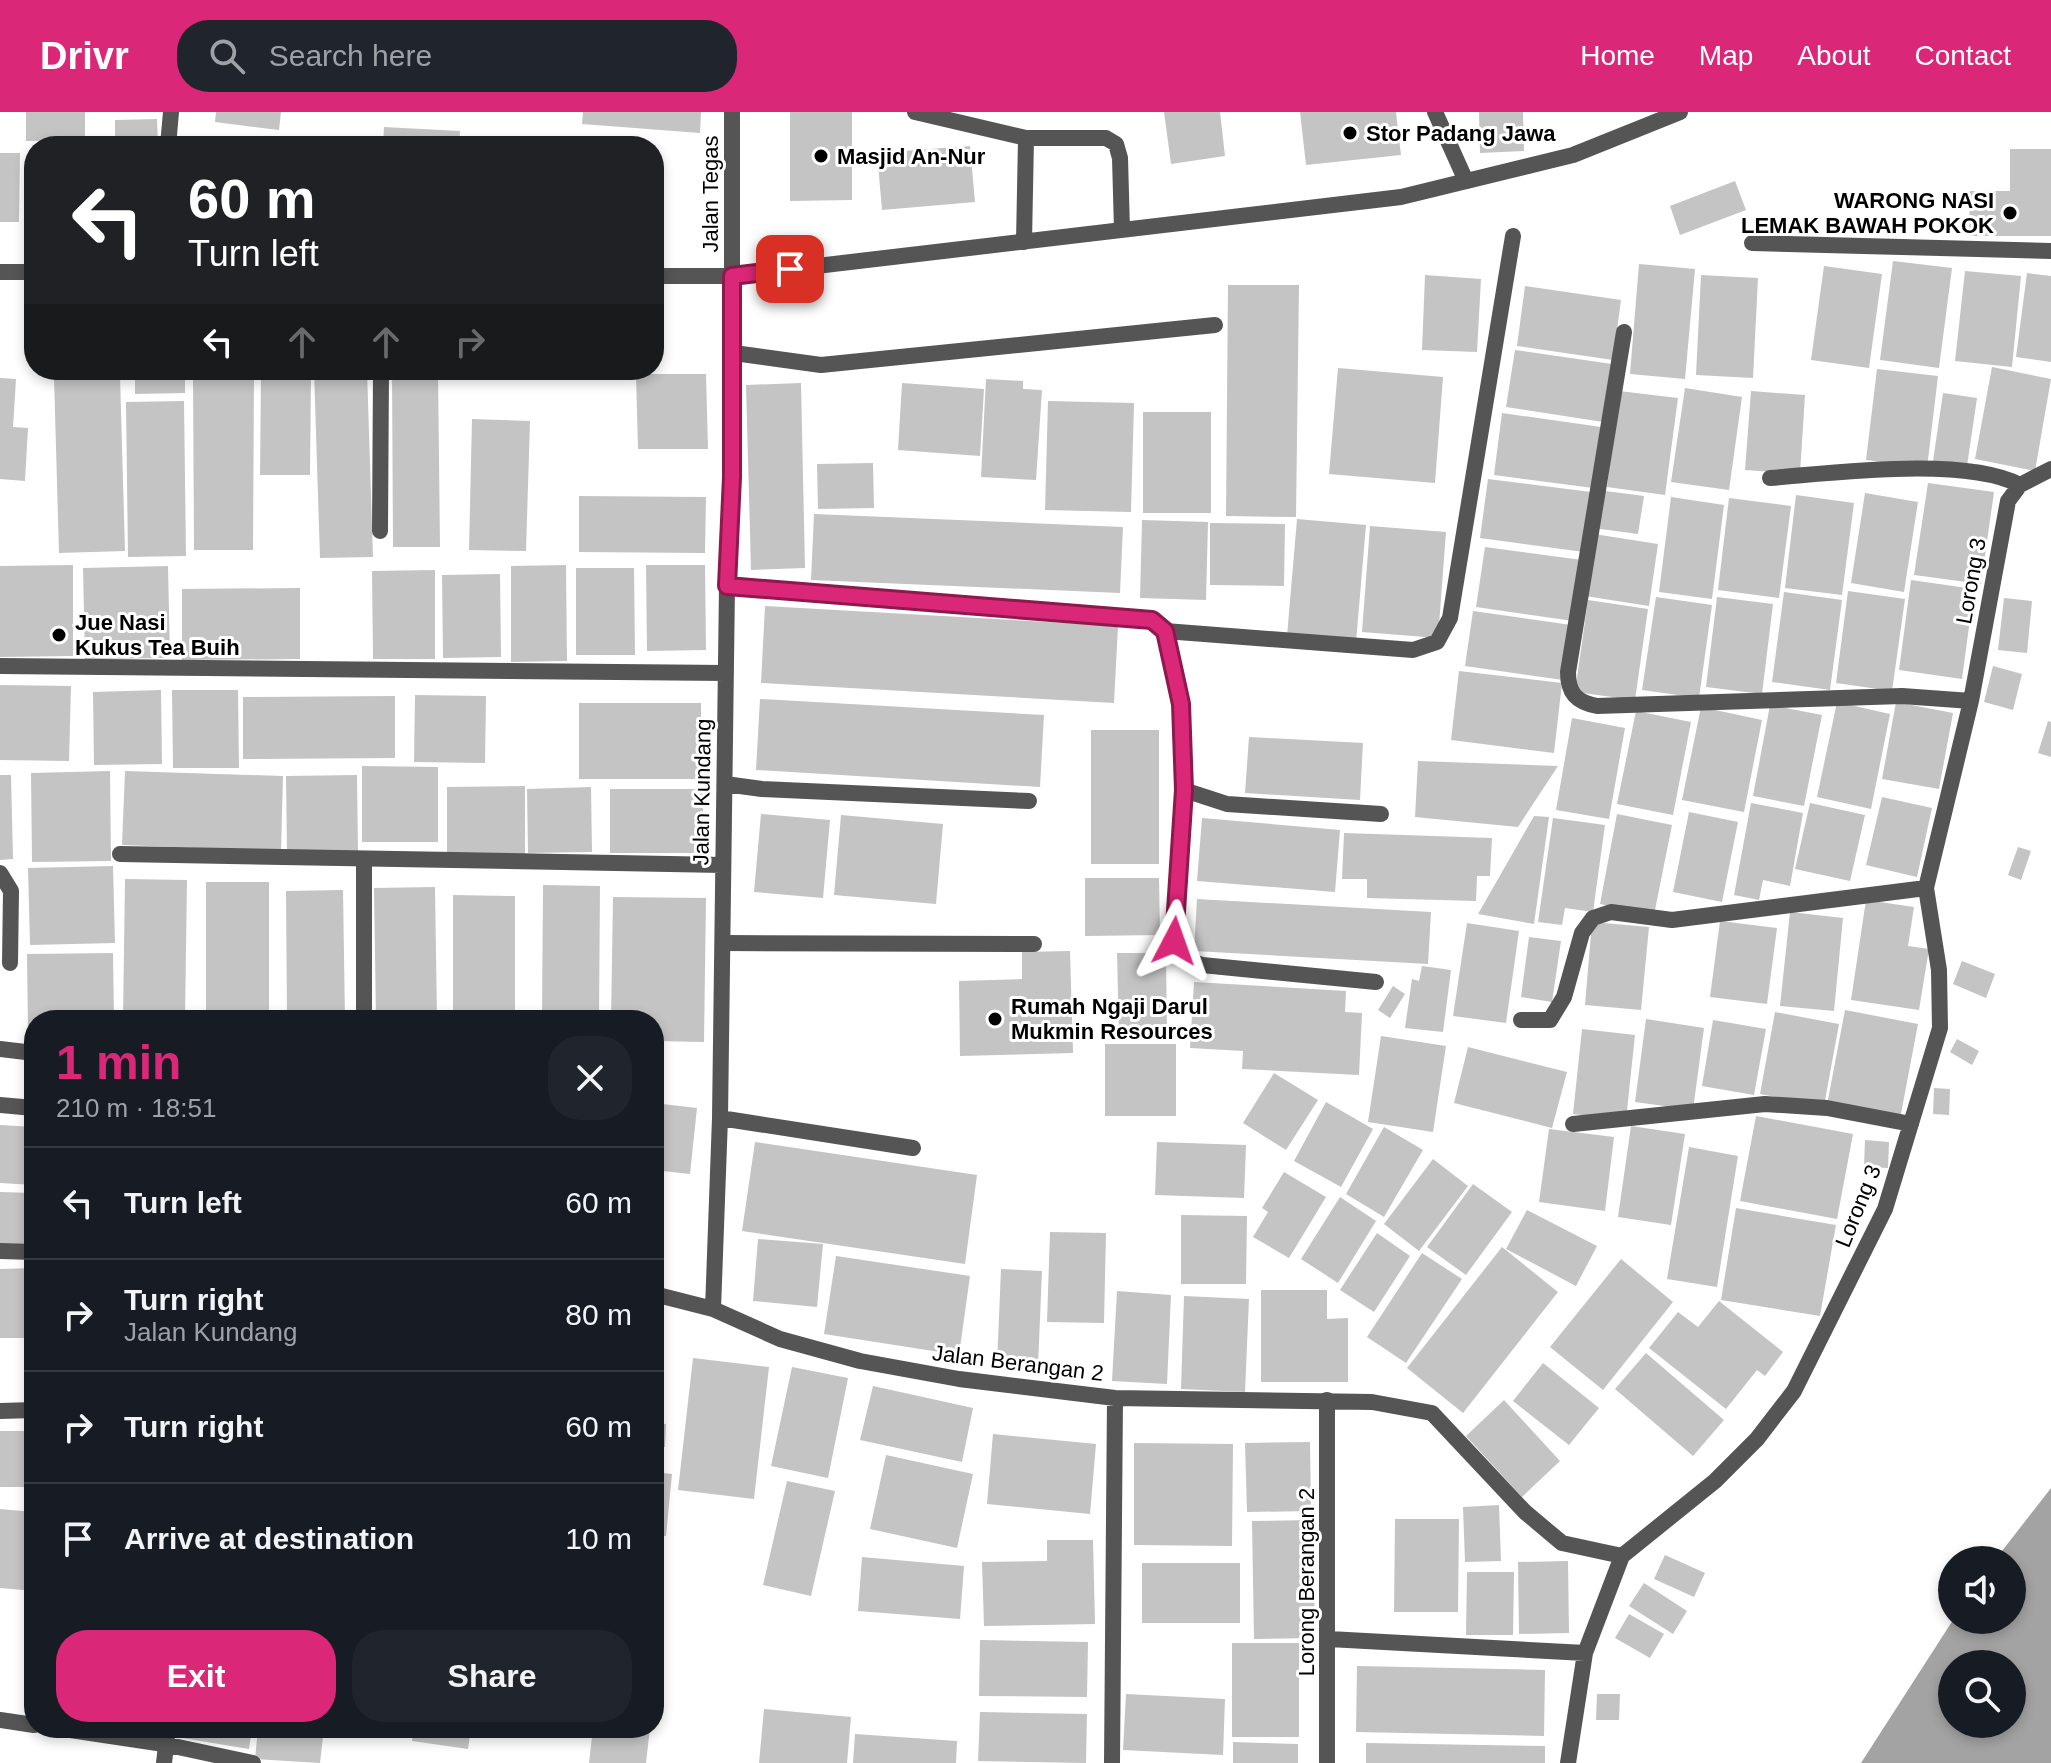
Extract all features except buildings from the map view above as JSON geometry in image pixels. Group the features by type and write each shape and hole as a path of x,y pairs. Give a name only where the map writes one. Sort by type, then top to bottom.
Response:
{"street":[{"path":"169,136 171,112"},
{"name":"Jalan Tegas","path":"732,112 732,276"},
{"path":"915,112 1026,138 1106,138 1116,144 1120,158 1122,230"},
{"path":"1435,112 1466,181"},
{"path":"664,276 732,276 1401,197 1573,155 1680,112"},
{"path":"1024,242 1026,138"},
{"path":"727,586 1128,616 1152,620 1165,631 1413,650 1437,642 1450,618 1513,236"},
{"path":"1752,243 2051,251"},
{"path":"0,272 24,272"},
{"name":"Jalan Kundang","path":"713,1309 720,1118 727,586 734,353 732,276"},
{"path":"734,353 821,365 1215,325"},
{"path":"1624,332 1568,672 1568,686 1573,695 1583,703 1597,706 1902,696 1971,701"},
{"path":"380,531 381,380"},
{"path":"1770,478 1890,468 1993,474 2020,485 2051,469"},
{"name":"Lorong 3","path":"1622,1556 1715,1481 1757,1439 1794,1391 1885,1209 1940,1028 1939,970 1926,888 1971,701 2008,501 2020,485"},
{"path":"1165,631 1181,704 1184,790 1174,941 1183,959 1202,965 1376,982"},
{"path":"0,666 726,673"},
{"path":"725,784 762,789 1029,801"},
{"path":"1184,790 1227,804 1381,814"},
{"path":"120,854 723,865"},
{"path":"364,859 364,1010"},
{"path":"0,873 11,891 10,963"},
{"path":"1521,1020 1550,1020 1564,997 1582,933 1593,918 1611,912 1672,920 1926,888"},
{"path":"723,943 1034,944"},
{"path":"0,1049 24,1052"},
{"path":"1573,1124 1765,1104 1827,1108 1911,1124"},
{"path":"0,1105 24,1107"},
{"path":"720,1118 913,1148"},
{"path":"0,1251 24,1252"},
{"name":"Jalan Berangan 2","path":"664,1297 713,1309 780,1339 860,1361 959,1379 1115,1398 1327,1400"},
{"path":"1112,1763 1115,1398"},
{"path":"1327,1400 1372,1402 1432,1413 1525,1512 1562,1543 1600,1554 1622,1556 1585,1653 1568,1763"},
{"name":"Lorong Berangan 2","path":"1327,1400 1327,1763"},
{"path":"0,1411 24,1410"},
{"path":"1329,1639 1585,1653"},
{"path":"0,1720 24,1724"},
{"path":"164,1763 166,1738"},
{"path":"172,1738 253,1763"}],"shaded area":[{"path":"2051,1488 2051,1763 1861,1763 1944,1634 2026,1634 2026,1546 2006,1546"}],"place":[{"name":"Stor Padang Jawa","path":"1350,133"},
{"name":"Masjid An-Nur","path":"821,156"},
{"name":"WARONG NASI LEMAK BAWAH POKOK","path":"2010,213"},
{"name":"Jue Nasi Kukus Tea Buih","path":"59,635"},
{"name":"Rumah Ngaji Darul Mukmin Resources","path":"995,1019"}],"route":[{"path":"790,269 732,276 732,477 727,586 1152,620 1165,631 1181,704 1184,790 1174,941"}]}
